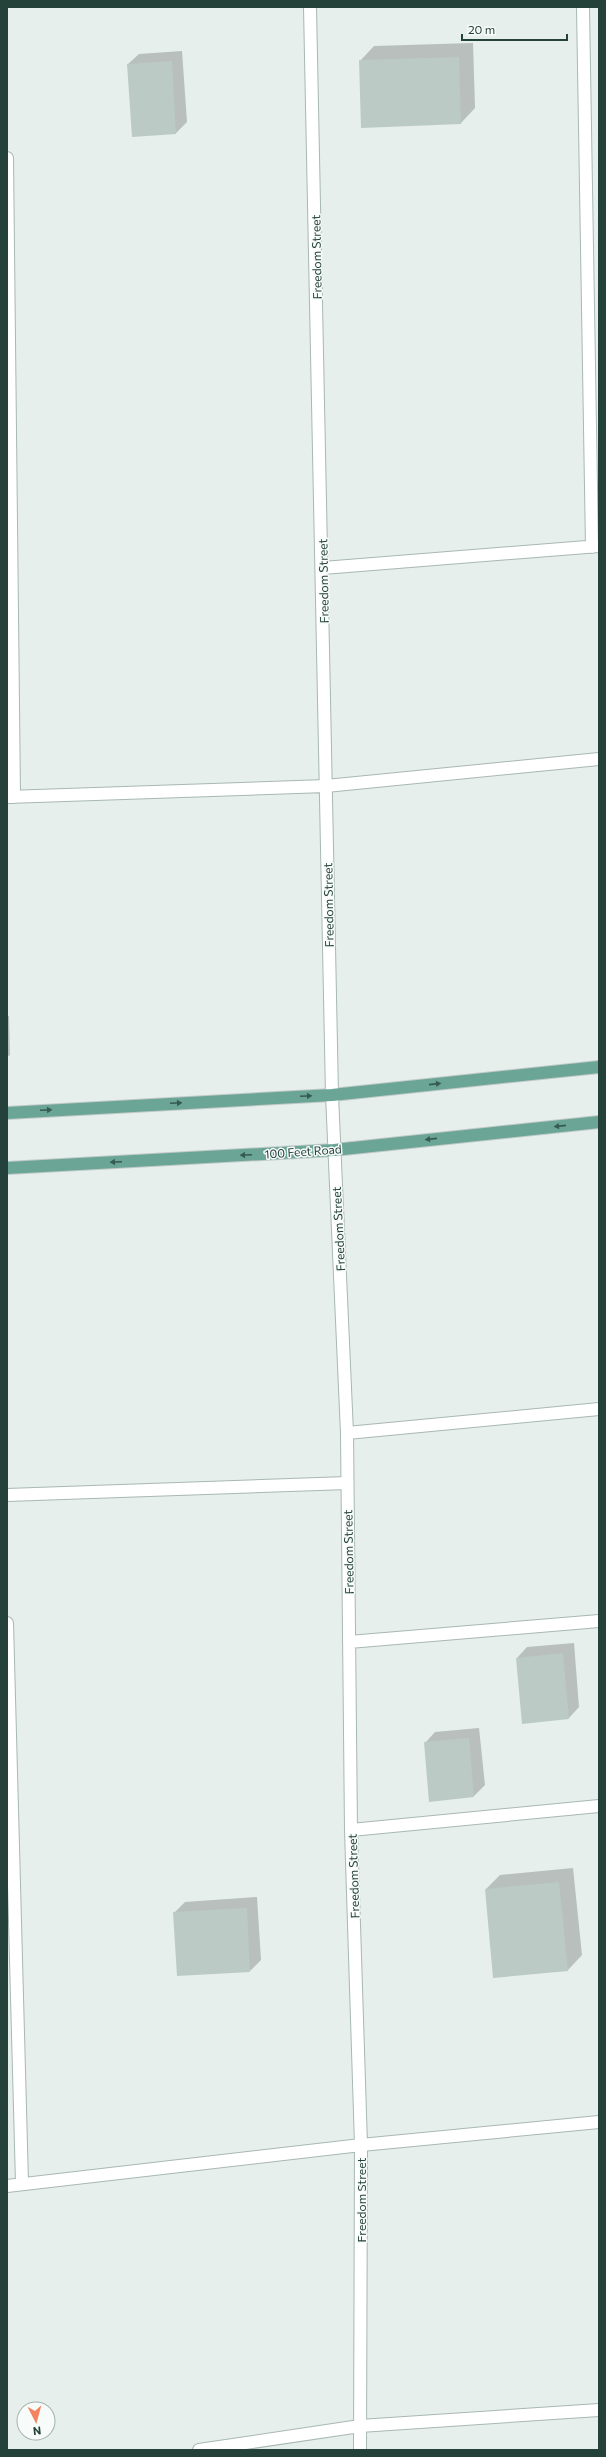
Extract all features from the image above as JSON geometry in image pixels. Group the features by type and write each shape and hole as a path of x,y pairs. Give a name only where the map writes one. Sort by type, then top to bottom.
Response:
{"main road":[{"path":"7,1113 332,1095 599,1067"},
{"name":"100 Feet Road","path":"7,1168 334,1150 599,1122"}],"street":[{"name":"Freedom Street","path":"310,7 323,568 332,1095 347,1433 351,1830 361,2145 360,2450"},
{"path":"323,568 596,546 583,7"},
{"path":"7,158 11,797 326,786 599,759"},
{"path":"347,1433 599,1408"},
{"path":"7,1495 347,1483"},
{"path":"349,1642 599,1621"},
{"path":"7,1623 22,2183"},
{"path":"351,1830 599,1806"},
{"path":"7,2186 22,2183 361,2145 599,2122"},
{"path":"199,2450 360,2426 599,2410"}],"building":[{"path":"459,57 461,124 361,128 359,60"},
{"path":"172,61 176,134 132,137 127,64"},
{"path":"563,1653 569,1719 522,1724 516,1658"},
{"path":"469,1738 474,1797 429,1802 424,1742"},
{"path":"559,1882 568,1971 493,1978 485,1889"},
{"path":"247,1908 250,1972 177,1976 173,1912"}]}
